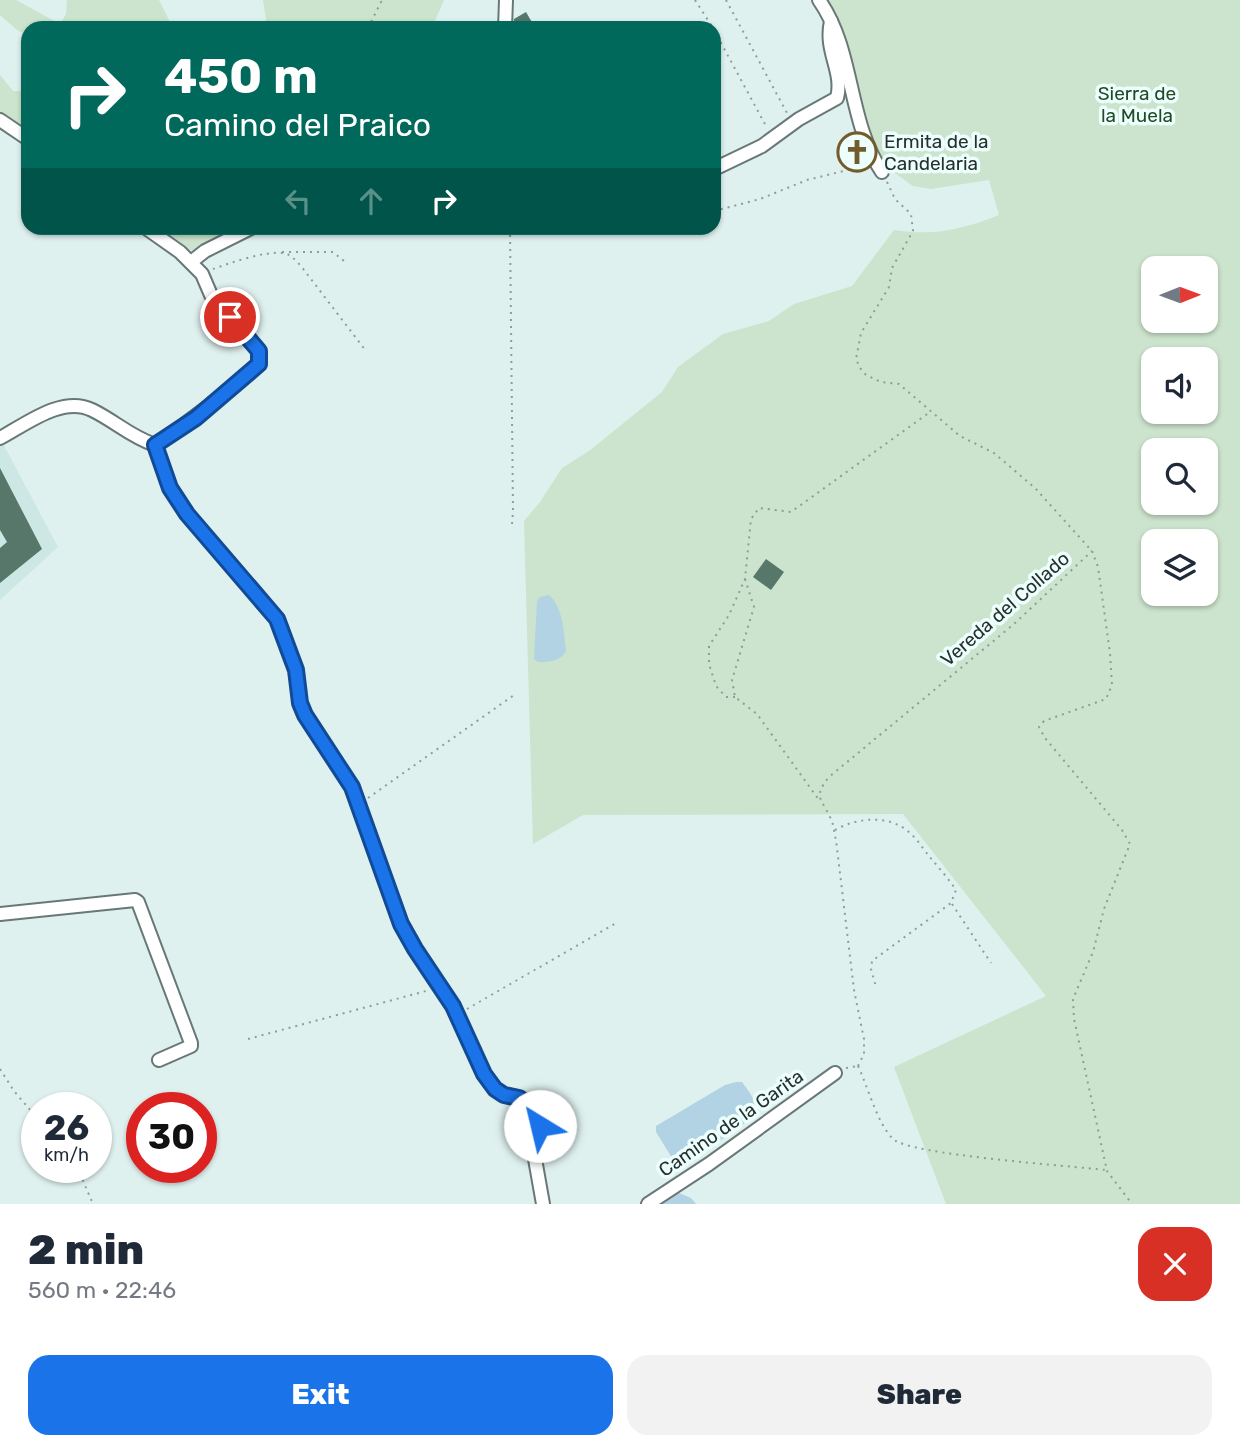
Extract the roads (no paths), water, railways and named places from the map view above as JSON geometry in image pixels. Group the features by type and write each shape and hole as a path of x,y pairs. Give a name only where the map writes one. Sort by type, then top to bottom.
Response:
{"street":[{"path":"505,21 506,0"},
{"path":"819,0 831,21 849,75 866,144 879,167"},
{"path":"721,166 774,139 793,123 837,98 840,88 827,36 831,21"},
{"path":"0,120 21,134"},
{"path":"155,445 196,418 259,364 259,351 211,295 202,274 180,252 156,235"},
{"path":"191,262 205,251 237,235"},
{"path":"0,438 49,412 78,406 91,409 130,435 155,445 170,488 187,514 277,619 296,670 300,703 305,715 347,779 401,924 457,1014 484,1074 495,1089 529,1104 540,1118 535,1159 543,1204"},
{"path":"0,914 135,900 138,902 191,1043 186,1050 159,1060"},
{"name":"Camino de la Garita","path":"648,1204 709,1164 835,1073"}],"place":[{"name":"Ermita de la Candelaria","path":"857,152"}],"park label":[{"name":"Sierra de la Muela","path":"1137,104"}]}
